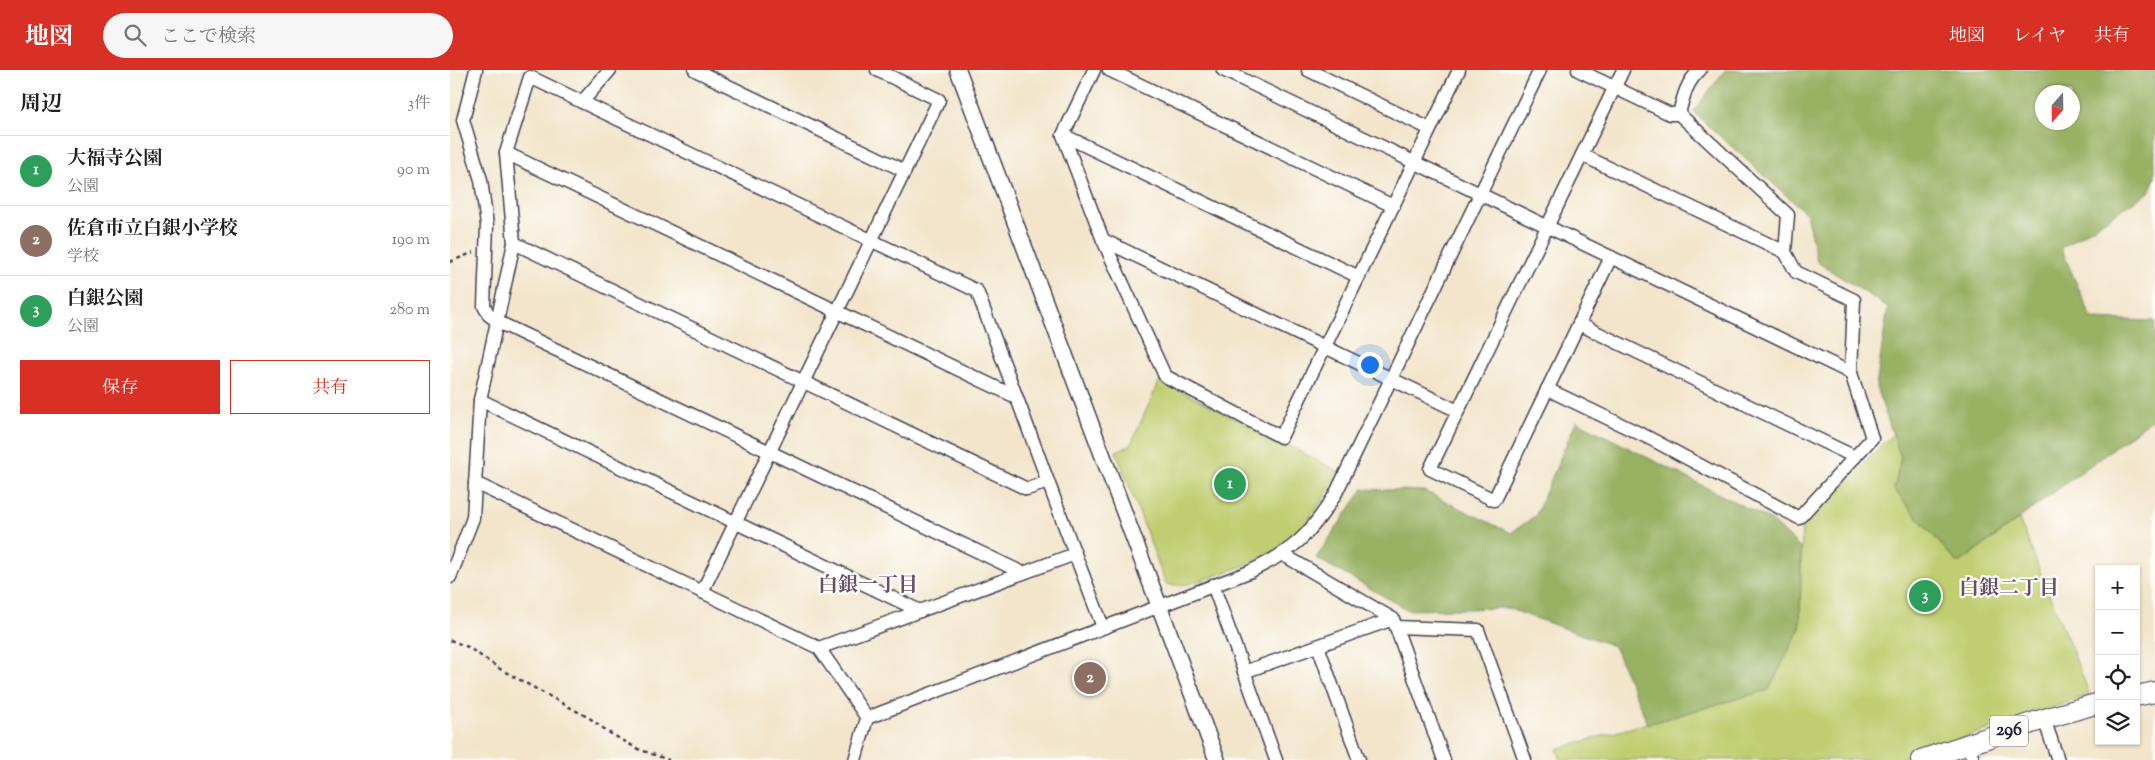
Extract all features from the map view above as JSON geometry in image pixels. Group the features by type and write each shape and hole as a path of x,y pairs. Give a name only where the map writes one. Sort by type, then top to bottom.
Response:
{"highway":[{"path":"2140,695 2155,692"},
{"name":"296","path":"1921,760 1971,752 2044,719 2095,704"}],"street":[{"path":"476,70 463,120 481,180 487,225 484,306 489,315 498,322 1023,573"},
{"path":"582,102 610,70"},
{"path":"695,70 905,170"},
{"path":"702,592 939,100 877,70"},
{"path":"958,70 1217,760"},
{"path":"1094,70 1063,135 1103,240 1165,376 1281,437 1459,70"},
{"path":"1109,70 1393,206"},
{"path":"1223,70 1852,373"},
{"path":"1308,70 1430,129"},
{"path":"867,718 1249,572 1293,548 1312,530 1336,495 1540,70"},
{"path":"1547,389 1651,439 1799,518 1872,438 1852,373 1854,300 1796,272 1785,252 1788,215 1679,114 1670,114 1578,70"},
{"path":"1611,257 1494,500 1430,469 1622,70"},
{"path":"1679,114 1686,89 1693,76 1700,70"},
{"path":"450,577 473,518 480,400 514,243 506,152 531,74 582,102 976,291 1103,628"},
{"path":"1063,135 1359,277"},
{"path":"506,152 1016,397"},
{"path":"1582,154 1785,252"},
{"path":"1103,240 1458,411"},
{"path":"514,243 1027,489 1048,482"},
{"path":"1578,324 1855,456"},
{"path":"480,400 920,611"},
{"path":"475,483 819,648 867,718"},
{"path":"819,648 1075,554"},
{"path":"1282,554 1394,623 1444,760"},
{"path":"1213,586 1276,760"},
{"path":"1244,672 1318,646 1394,623 1478,630 1525,760"},
{"path":"1318,646 1360,760"},
{"path":"855,760 867,718"},
{"path":"2044,719 2058,760"}],"path":[{"path":"450,262 487,246"},
{"path":"450,640 468,647 500,669 591,719 608,732 638,749 669,760"}],"green space":[{"path":"1725,70 2155,70 2155,178 2149,192 2061,248 2092,319 2155,321 2155,417 1958,564 1894,490 1901,457 1876,387 1888,307 1817,262 1806,213 1693,112"},
{"path":"1160,380 1338,471 1315,512 1290,540 1275,550 1238,568 1184,585 1166,584 1116,451 1130,446"},
{"path":"1576,421 1772,521 1801,548 1800,628 1769,690 1648,724 1614,646 1507,608 1408,610 1316,558 1363,489 1424,491 1511,533 1536,515"},
{"path":"1893,434 1901,457 1894,490 1958,564 2019,519 2090,695 1898,760 1561,760 1557,749 1769,688 1800,628 1802,522"}],"place":[{"name":"大福寺公園","path":"1230,484"},
{"name":"白銀公園","path":"1925,596"},
{"name":"佐倉市立白銀小学校","path":"1090,678"}],"district":[{"name":"白銀一丁目","path":"868,586"},
{"name":"白銀二丁目","path":"2009,589"}]}
